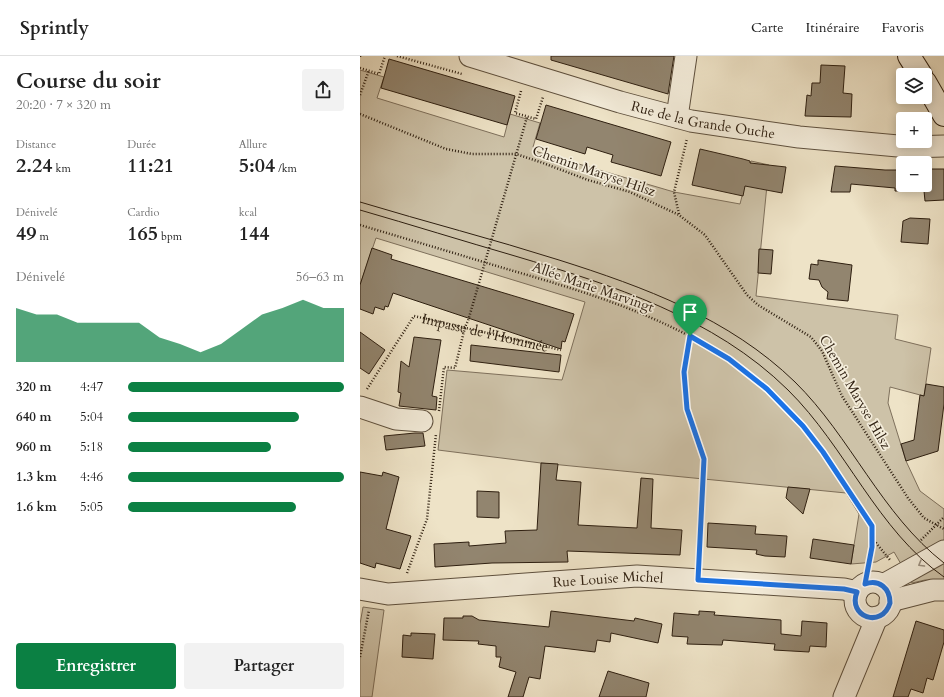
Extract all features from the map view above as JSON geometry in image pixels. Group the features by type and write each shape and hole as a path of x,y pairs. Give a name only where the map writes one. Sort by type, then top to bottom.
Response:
{"street":[{"name":"Rue de la Grande Ouche","path":"470,56 620,102 684,119 799,137 909,147 944,146"},
{"path":"684,119 686,56"},
{"path":"910,56 917,68"},
{"path":"932,94 944,115"},
{"path":"362,400 396,418 422,421"},
{"path":"844,697 874,596 944,551"},
{"name":"Rue Louise Michel","path":"366,590 388,594 637,576 844,589 874,596 944,590"}],"path":[{"path":"360,68 379,74 384,56"},
{"path":"360,95 369,70"},
{"path":"521,91 515,113 536,119 543,97 538,95"},
{"name":"Chemin Maryse Hilsz","path":"360,114 446,149 472,154 516,154 588,180 630,192 680,215 705,235 747,295 758,306 811,337 822,351 842,396 908,498 918,512 936,526 944,529"},
{"path":"465,327 527,117"},
{"path":"680,215 674,192 684,119"},
{"name":"Allée Marie Marvingt","path":"360,225 571,288 621,305 690,336 742,369 779,400 803,426 856,499 872,526 874,596"},
{"name":"Impasse de l'Hommée","path":"362,400 414,316 561,350"},
{"path":"690,336 684,372 687,409 704,459 698,580"},
{"path":"936,526 944,517"},
{"path":"400,593 427,519"},
{"path":"872,538 892,562"},
{"path":"360,657 366,590"}],"shaded area":[{"path":"360,70 384,77 377,98 504,137 510,114 540,123 533,147 538,152 674,192 740,204 751,161 769,165 756,296 898,315 895,339 931,348 924,396 890,387 888,403 906,461 920,491 944,509 944,581 925,580 912,583 894,552 876,562 851,564 859,514 846,493 541,463 438,450 447,370 562,380 585,302 376,238 360,285"},
{"path":"363,607 384,610 372,697 360,697 360,624"}],"building":[{"path":"551,56 674,56 668,94 551,60"},
{"path":"389,59 515,96 507,125 381,88"},
{"path":"821,65 845,66 843,93 852,94 851,117 805,116 807,95 811,96 812,83 820,83"},
{"path":"546,105 671,142 661,176 611,162 613,155 587,147 585,154 536,139"},
{"path":"700,149 743,159 750,161 750,163 786,167 782,193 745,186 743,196 692,185"},
{"path":"835,166 896,170 896,191 895,188 851,184 850,192 831,192"},
{"path":"932,169 944,169 944,200 925,201 924,192 932,192"},
{"path":"910,218 930,219 928,244 901,242 903,221"},
{"path":"372,248 392,255 391,259 574,314 565,342 562,341 561,349 393,293 388,307 385,306 384,310 375,307 373,314 360,309 360,285"},
{"path":"759,249 773,250 771,274 758,273"},
{"path":"818,260 852,265 848,301 827,299 828,292 822,287 819,280 809,279 811,264 818,265"},
{"path":"360,332 385,350 369,374 360,368"},
{"path":"414,337 441,340 432,396 437,397 436,410 399,406 401,393 398,392 401,361 409,367"},
{"path":"471,345 561,355 559,372 470,361"},
{"path":"926,384 944,387 944,404 938,451 906,461 901,444 914,440 920,395 924,396"},
{"path":"423,433 425,446 386,450 384,436"},
{"path":"541,463 558,464 556,480 581,482 578,525 637,528 641,478 653,479 651,528 682,530 680,555 567,551 568,562 492,563 435,567 434,544 469,542 469,546 506,543 505,531 537,530"},
{"path":"360,472 382,476 383,472 399,477 386,529 411,536 400,569 376,563 375,568 360,563"},
{"path":"788,487 810,489 803,514 786,498"},
{"path":"477,491 499,492 499,518 477,517"},
{"path":"708,523 756,526 755,534 787,536 785,557 756,554 757,550 707,547"},
{"path":"813,539 854,545 851,564 810,558"},
{"path":"551,611 634,621 635,618 662,624 658,643 611,633 610,642 597,640 595,652 545,646 540,679 529,677 523,697 508,697 516,672 499,667 501,657 496,657 496,646 478,644 479,641 443,640 444,618 463,618 463,616 472,616 479,620 549,627"},
{"path":"699,611 715,612 714,615 781,620 781,634 801,636 802,621 827,623 826,647 810,646 809,652 774,650 775,644 723,640 722,645 687,644 688,637 672,636 674,613 699,615"},
{"path":"916,621 944,630 944,642 933,680 927,678 923,693 911,689 908,697 893,697"},
{"path":"411,633 435,634 433,659 402,657 403,635 411,636"},
{"path":"608,671 649,683 646,697 599,697"}],"tram line":[{"path":"360,202 591,270 654,294 714,322 769,359 795,382 833,427 902,522 944,563"},
{"path":"360,210 588,279 660,306 695,323 728,342 759,364 788,390 809,412 880,512 920,558 944,577"}],"route":[{"path":"690,336 729,359 779,400 803,426 856,499 872,526 872,547 865,584 875,582 884,586 890,597 888,608 883,614 873,618 864,616 856,605 855,597 857,592 844,589 698,580 704,459 702,448 687,409 684,372 690,336"}]}
